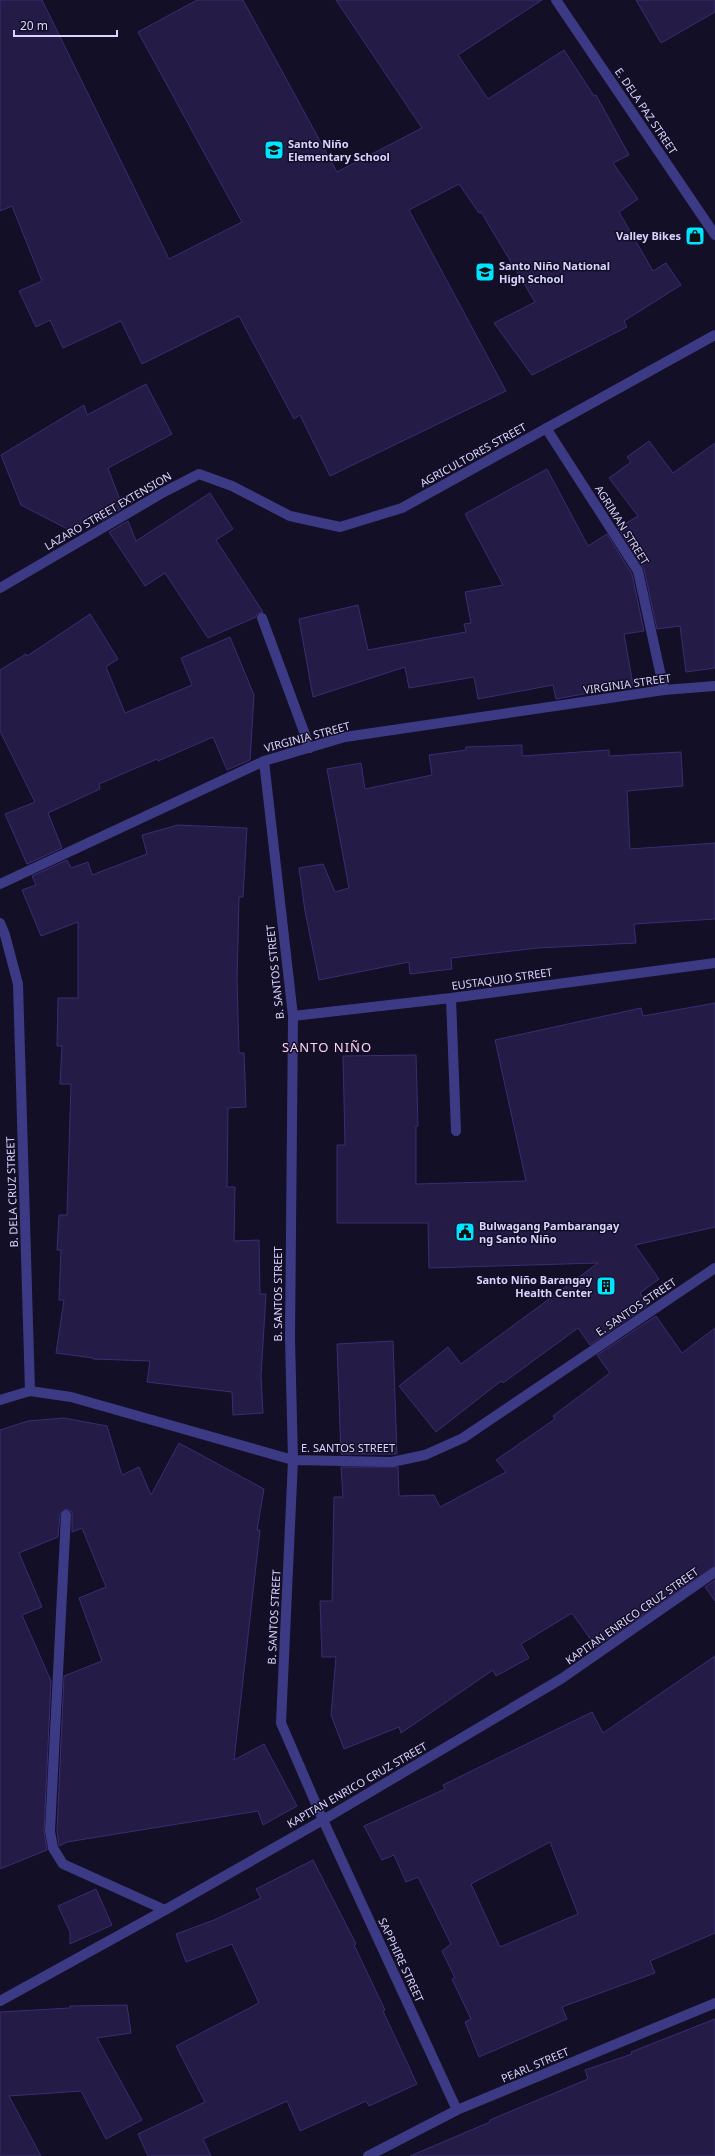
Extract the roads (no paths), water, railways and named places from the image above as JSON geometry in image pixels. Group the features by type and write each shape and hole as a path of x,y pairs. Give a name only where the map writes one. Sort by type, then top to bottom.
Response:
{"street":[{"name":"E. DELA PAZ STREET","path":"556,0 715,235"},
{"name":"AGRICULTORES STREET","path":"232,486 290,516 340,527 402,508 715,335"},
{"name":"AGRIMAN STREET","path":"546,428 638,571 664,690"},
{"name":"LAZARO STREET EXTENSION","path":"0,588 164,492 199,474 232,486"},
{"path":"262,618 310,748"},
{"name":"VIRGINIA STREET","path":"0,884 264,761 345,738 664,690 715,686"},
{"name":"B. SANTOS STREET","path":"264,761 293,1016 290,1339 293,1460 281,1723 323,1820"},
{"name":"B. DELA CRUZ STREET","path":"0,923 6,935 18,984 30,1391"},
{"name":"EUSTAQUIO STREET","path":"293,1016 451,998 715,963"},
{"path":"451,998 456,1131"},
{"name":"E. SANTOS STREET","path":"30,1391 71,1397 293,1460 392,1462 425,1455 463,1438 715,1268"},
{"path":"0,1400 30,1391"},
{"path":"66,1515 50,1832 53,1848 63,1864 165,1910"},
{"name":"KAPITAN ENRICO CRUZ STREET","path":"0,2001 165,1910 323,1820 561,1679 715,1572"},
{"name":"SAPPHIRE STREET","path":"323,1820 457,2110"},
{"name":"PEARL STREET","path":"368,2156 457,2110 715,2003"}],"place":[{"name":"Santo Niño Elementary School","path":"274,150"},
{"name":"Valley Bikes","path":"695,236"},
{"name":"Santo Niño National High School","path":"485,272"},
{"name":"Bulwagang Pambarangay ng Santo Niño","path":"465,1232"},
{"name":"Santo Niño Barangay Health Center","path":"606,1286"}],"district":[{"name":"SANTO NIÑO","path":"327,1047"}]}
